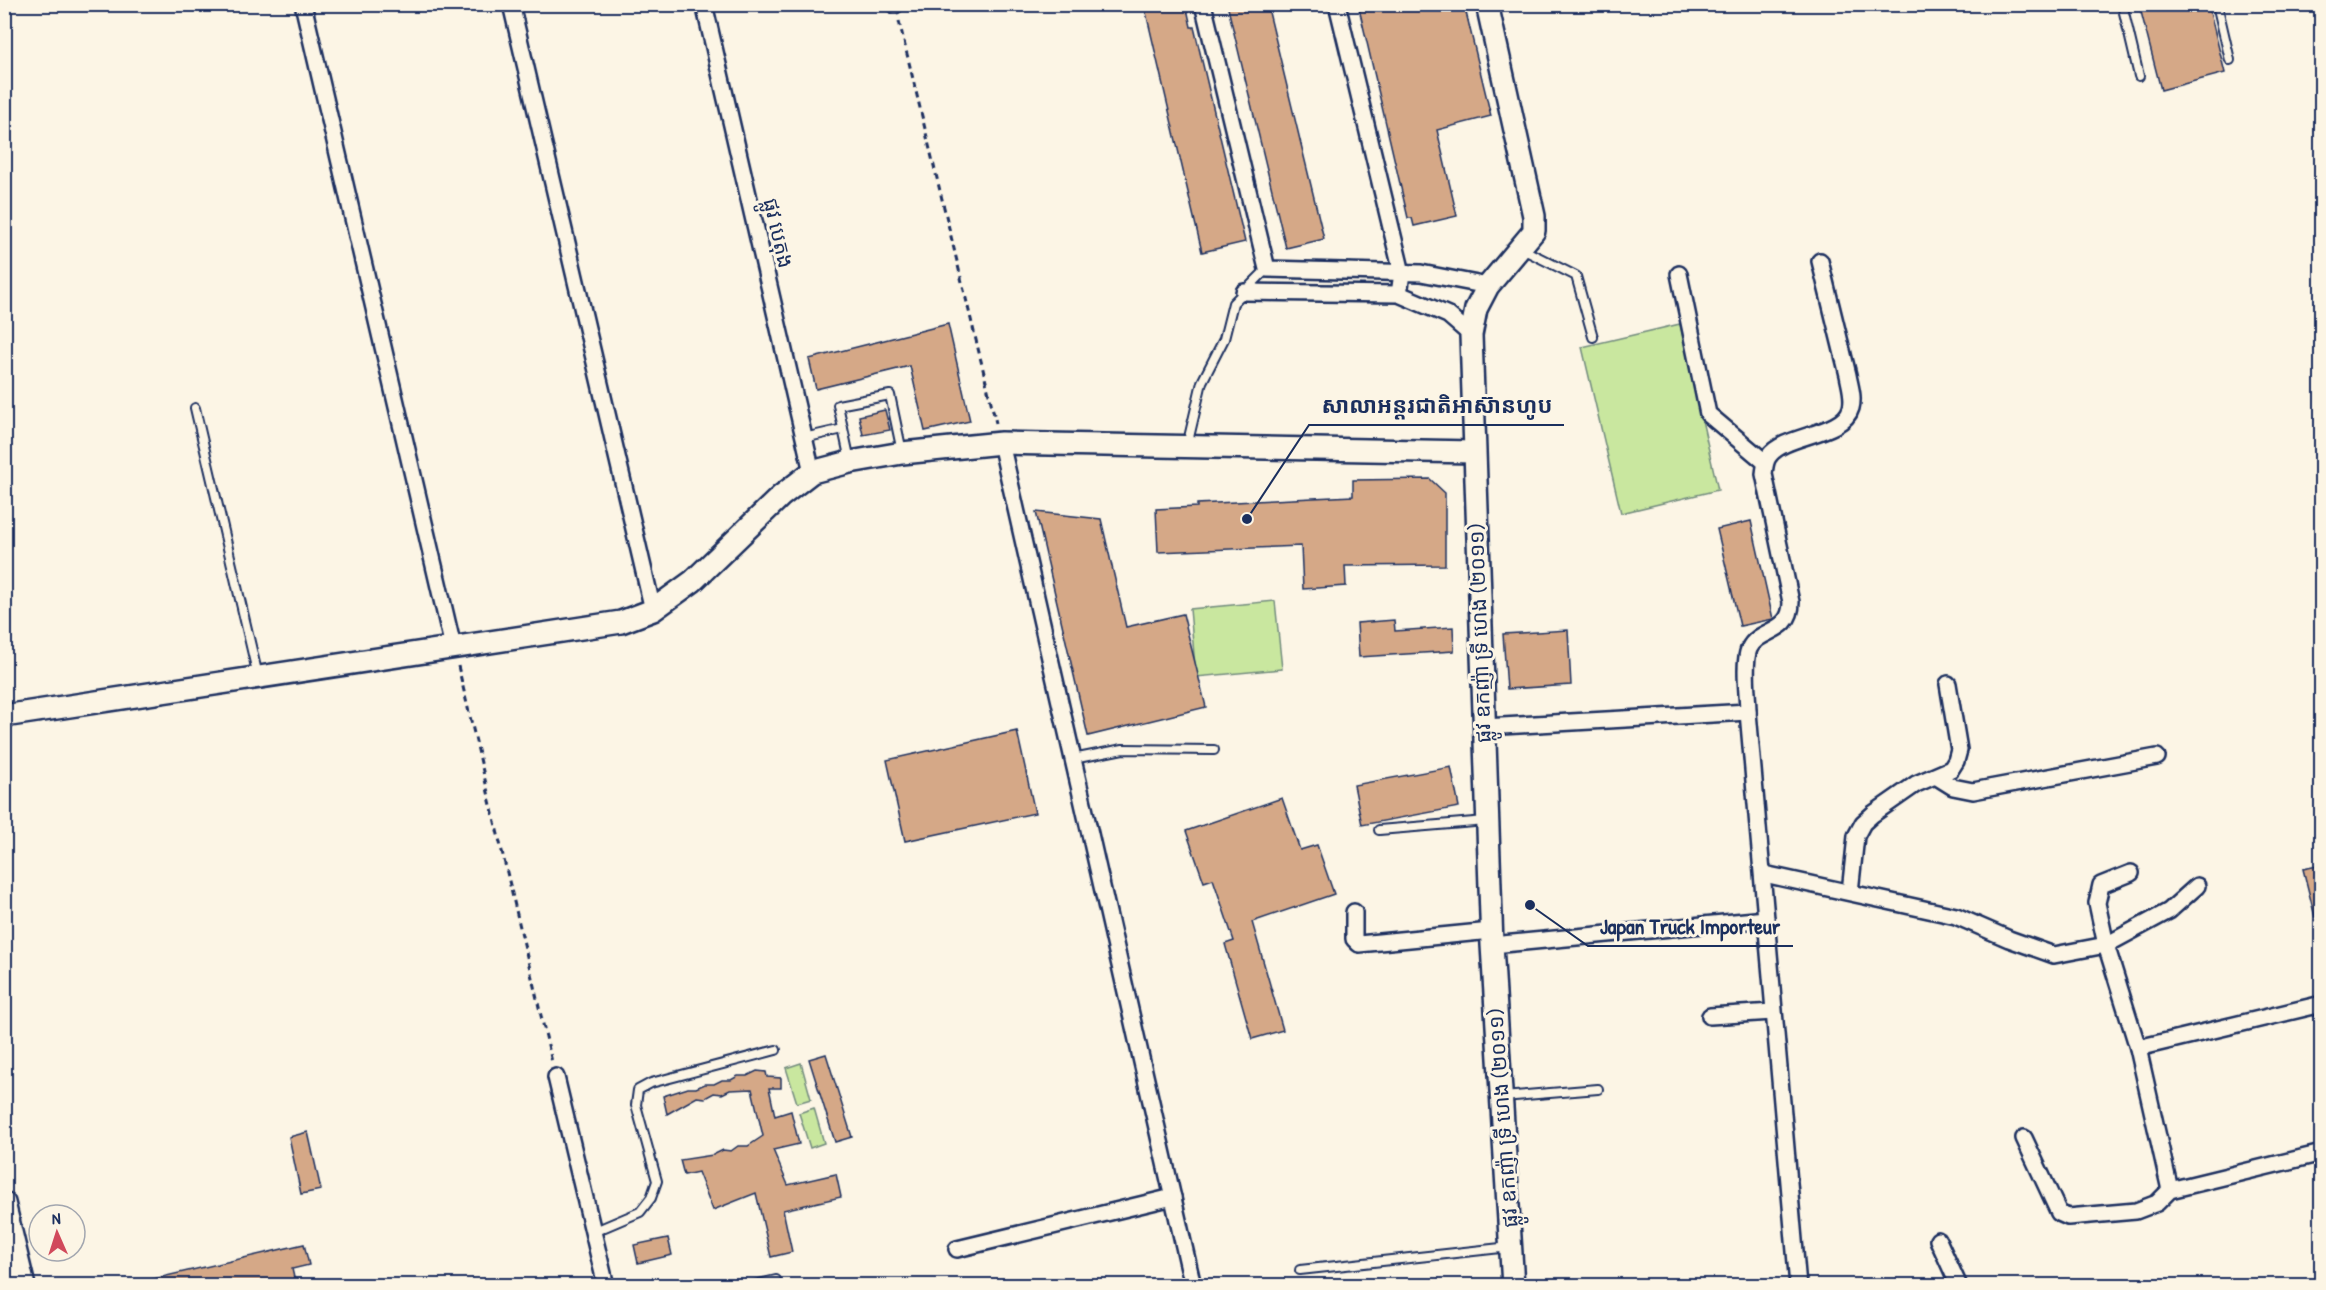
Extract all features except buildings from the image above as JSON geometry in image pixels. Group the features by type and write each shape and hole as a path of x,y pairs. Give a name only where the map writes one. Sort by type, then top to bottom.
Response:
{"street":[{"path":"303,4 453,647"},
{"path":"511,4 653,610"},
{"name":"ផ្លូវ បេតុង","path":"704,4 812,472"},
{"path":"1203,4 1267,269 1421,273 1488,286"},
{"path":"1337,4 1402,273 1399,294"},
{"name":"ផ្លូវ ឧកញ៉ា ទ្រី ហេង (២០១១)","path":"1487,4 1534,216 1534,231 1488,286 1476,309 1471,335 1491,938 1513,1286"},
{"path":"1798,1286 1773,1012 1764,874 1748,712 1746,662 1749,649 1756,641 1786,622 1791,614 1791,603 1764,474 1765,462 1770,454 1785,445 1826,429 1842,420 1851,409 1852,392 1820,261"},
{"path":"1679,274 1708,414 1765,462"},
{"path":"1244,292 1399,294 1448,315 1471,335"},
{"path":"1001,443 1193,1286"},
{"path":"4,716 621,622 653,610 693,581 781,496 812,472 850,462 902,453 1001,443 1474,452"},
{"path":"1850,892 1856,836 1863,823 1916,784 1951,769 1956,761 1959,750 1948,684"},
{"path":"1484,727 1748,712"},
{"path":"1936,777 1953,787 1973,790 2157,757"},
{"path":"2131,873 2101,885 2097,903 2106,945 2138,1047 2170,1190"},
{"path":"1764,874 1956,916 2054,955 2106,945 2169,911 2197,886"},
{"path":"1354,912 1354,939 1359,944 1491,938 1766,919"},
{"path":"2138,1047 2322,1005"},
{"path":"1710,1016 1773,1012"},
{"path":"556,1077 606,1286"},
{"path":"2024,1138 2059,1213 2068,1217 2136,1211 2157,1203 2170,1190 2322,1153"},
{"path":"957,1249 1173,1197"},
{"path":"4,1203 10,1255 24,1286"},
{"path":"1938,1240 1959,1286"}],"lane":[{"path":"2122,4 2139,76"},
{"path":"2217,4 2230,60"},
{"path":"1521,248 1576,276 1593,337"},
{"path":"1186,446 1202,382 1224,339 1233,303 1267,269"},
{"path":"850,462 838,405 890,395 902,453"},
{"path":"195,408 258,677"},
{"path":"804,438 843,429"},
{"path":"1073,759 1123,749 1214,750"},
{"path":"1379,830 1487,821"},
{"path":"593,1232 640,1212 651,1198 657,1181 636,1105 638,1090 651,1083 776,1050"},
{"path":"1501,1097 1598,1089"},
{"path":"1300,1270 1511,1247"},
{"path":"750,1286 776,1280"}],"path":[{"path":"895,5 1001,443"},
{"path":"453,647 556,1077"}],"green space":[{"path":"1680,324 1718,490 1621,513 1582,347"},
{"path":"1275,601 1282,669 1196,677 1190,609"},
{"path":"801,1063 811,1099 797,1103 786,1068"},
{"path":"814,1108 824,1143 810,1148 799,1113"}],"place":[{"name":"សាលាអន្ដរជាតិអាស៊ានហូប","path":"1247,519"},
{"name":"Japan Truck Importeur","path":"1530,905"}]}
